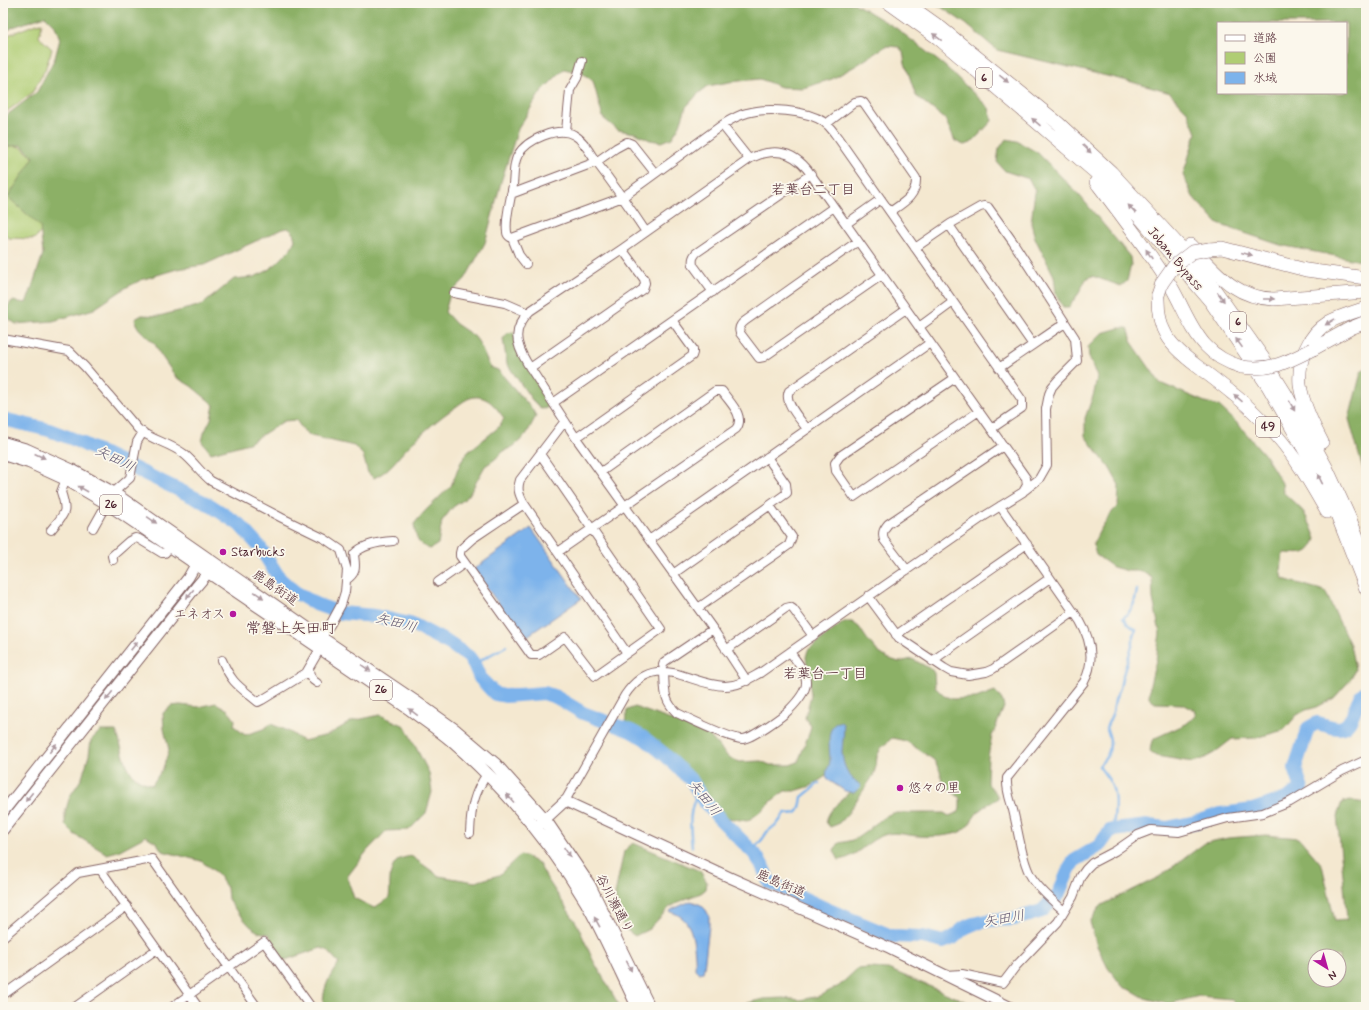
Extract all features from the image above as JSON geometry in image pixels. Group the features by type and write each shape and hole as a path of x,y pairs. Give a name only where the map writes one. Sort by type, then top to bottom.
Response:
{"highway":[{"name":"Joban Bypass","path":"890,3 938,38 1102,178 1143,221 1210,302 1264,379 1312,463 1336,512 1364,584"},
{"name":"Joban Bypass","path":"906,3 942,28 1058,123 1111,172 1184,251 1215,290 1263,358 1285,393 1326,467 1366,557"},
{"path":"1076,157 1143,244 1172,288 1195,330 1205,345 1217,356 1242,367 1256,369 1267,368 1283,363 1313,349 1351,328 1366,322"},
{"path":"1111,172 1139,194 1228,284 1248,295 1261,299 1274,299 1366,292"},
{"name":"49","path":"1364,584 1332,520 1293,456 1277,436 1256,414 1235,395 1178,351 1169,340 1160,319 1158,295 1162,283 1174,266 1192,252 1209,249 1222,248 1306,270 1366,278"},
{"path":"1366,308 1338,318 1319,330 1312,337 1306,348 1300,366 1300,386 1306,407 1332,464 1352,515 1366,557"}],"main road":[{"name":"26","path":"3,443 27,450 71,470 212,568 450,739 488,773 540,824 600,927 638,1007"},
{"name":"26","path":"3,454 29,462 110,498 171,546 199,559"},
{"name":"鹿島街道","path":"212,568 321,638 456,731 495,764 540,824"},
{"name":"谷川瀬通り","path":"540,824 589,885 649,1007"}],"street":[{"path":"566,131 570,90 577,78 582,61"},
{"path":"826,124 854,102 861,101 864,103 916,178 911,197 890,212"},
{"path":"512,238 623,197 722,125 737,116 759,110 777,110 816,118 826,124 838,138 1022,400 1022,408 991,429"},
{"path":"722,125 749,159"},
{"path":"526,264 519,255 512,238 510,238 507,234 507,221 514,163 523,148 532,140 554,133 566,131 579,139 623,197 646,232"},
{"path":"511,194 596,162 616,148 628,142 632,144 655,173"},
{"path":"747,680 713,629 576,438 520,351 517,337 521,322 528,313 622,249 749,159 761,153 775,151 782,152 798,160 811,174 1026,478 1027,485 1023,492"},
{"path":"714,292 694,265 692,261 693,256 811,174"},
{"path":"846,224 881,199"},
{"path":"553,403 834,207"},
{"path":"540,824 565,801 629,690 641,678 663,668 713,684 726,686 741,683 747,680 760,673 868,596 1023,492 1039,479 1047,465 1046,409 1049,394 1052,387 1077,361 1075,338 988,207 980,207 949,225 916,248"},
{"path":"949,225 1033,344"},
{"path":"858,241 740,326 740,333 755,355 759,358 764,357 882,275"},
{"path":"530,368 643,289 645,283 644,279 622,249"},
{"path":"454,293 505,303 528,313"},
{"path":"919,327 953,302"},
{"path":"807,429 789,403 787,395 789,391 906,309"},
{"path":"576,438 692,356 693,349 672,320"},
{"path":"999,368 1065,323"},
{"path":"3,339 69,351 85,367 134,424 143,432 185,454 203,475 211,480 282,518 325,538 341,550 347,570 345,592 341,605 321,638"},
{"path":"649,540 930,343"},
{"path":"955,378 837,460 835,464 836,471 854,497 979,411"},
{"path":"558,552 736,429 740,421 739,416 722,391 715,391 601,472"},
{"path":"565,421 520,480 518,487 520,495 524,504 627,653"},
{"path":"93,528 110,498 130,478 137,442 143,432"},
{"path":"907,570 884,540 882,534 884,529 1003,446"},
{"path":"524,504 466,544 461,549 460,553 464,563 531,655 539,655 565,637 595,676 661,629 590,529 540,454"},
{"path":"673,574 770,506 786,492 786,484 767,457"},
{"path":"51,530 65,511 65,502 61,492 66,479"},
{"path":"698,608 789,545 792,537 770,506"},
{"path":"1000,506 1074,612 1084,628 1090,644 1091,662 1088,674 1076,692 1010,772 1007,778 1006,786 1029,874 1064,911"},
{"path":"112,560 112,556 129,541 135,538 162,553 165,553 171,546"},
{"path":"346,580 352,576 355,568 354,554 356,552 368,546 393,541"},
{"path":"896,634 1027,544"},
{"path":"3,812 188,578 199,559"},
{"path":"438,582 464,563"},
{"path":"3,830 212,568"},
{"path":"932,660 1050,578"},
{"path":"868,596 896,634 951,672 968,675 986,672 993,669 1074,612"},
{"path":"726,650 786,608 790,607 793,608 813,636"},
{"path":"713,629 664,662 663,668 666,699 677,713 738,739 753,736 789,710 803,694 806,685 806,676 790,652"},
{"path":"299,683 305,676 317,654"},
{"path":"222,660 231,678 241,690 258,702 307,671"},
{"path":"307,671 317,684"},
{"path":"268,702 276,691"},
{"path":"248,694 255,702"},
{"path":"945,975 962,974 1003,983 1016,966 1058,922 1073,897 1081,876 1086,869 1092,863 1115,851 1138,835 1151,830 1179,832 1228,818 1263,813 1290,802 1342,771 1366,760"},
{"path":"470,833 472,803 477,791 488,773"},
{"name":"鹿島街道","path":"565,801 731,878 890,948 1010,1007"},
{"path":"3,937 78,873 152,859 257,1007"},
{"path":"100,869 198,1007"},
{"path":"3,995 127,906"},
{"path":"172,1007 264,942 311,1007"},
{"path":"75,1007 157,949"}],"green space":[{"path":"3,3 854,3 896,28 946,67 989,108 992,121 971,143 964,145 955,141 945,119 916,96 903,52 899,47 886,46 832,79 803,88 781,87 760,79 708,86 686,107 680,125 672,138 662,142 650,140 635,133 618,130 603,118 593,81 582,73 564,69 540,93 518,129 501,182 485,243 465,279 450,294 445,312 456,324 474,336 478,341 490,367 498,370 532,409 536,416 526,435 514,446 504,451 485,466 469,495 453,507 442,521 438,544 430,549 419,542 415,533 414,524 451,486 461,462 468,452 499,427 504,418 490,402 483,398 476,397 462,402 431,425 389,468 374,478 368,473 363,455 354,446 311,436 303,430 296,420 284,421 249,443 211,453 202,442 204,433 211,419 214,405 191,386 176,377 155,344 139,329 136,324 135,319 142,315 159,316 202,305 234,279 254,277 265,272 276,264 290,250 295,240 293,232 288,228 282,229 204,265 177,269 141,280 127,287 94,309 53,321 16,324 3,315 3,312 12,301 26,303 43,254 40,226 8,197 34,157 21,145 3,147 3,118 37,92 55,58 60,39 55,26 45,16 13,27 3,34"},
{"path":"935,3 1366,3 1366,262 1280,245 1218,224 1193,197 1183,175 1196,133 1187,111 1170,93 1132,82 997,50 966,24"},
{"path":"42,23 39,37 52,49 45,70 32,93 3,114 3,37"},
{"path":"1006,139 1017,141 1038,153 1080,196 1130,257 1131,265 1127,281 1121,286 1092,276 1086,279 1079,293 1069,307 1063,307 1056,294 1054,276 1035,238 1031,223 1035,191 1029,179 1005,171 997,162 999,149"},
{"path":"3,144 21,147 34,158 43,230 34,239 9,238 3,234"},
{"path":"1119,328 1128,328 1131,341 1160,383 1205,402 1219,406 1238,424 1264,454 1282,483 1283,492 1303,511 1316,539 1307,552 1299,554 1283,553 1281,570 1283,579 1325,591 1350,645 1355,669 1351,679 1334,698 1297,715 1284,730 1255,738 1232,739 1214,753 1193,762 1156,756 1150,752 1151,744 1155,738 1186,724 1196,716 1194,710 1183,704 1155,703 1149,698 1160,633 1153,599 1152,578 1141,571 1128,571 1113,567 1096,555 1093,544 1100,530 1118,506 1119,485 1109,467 1085,436 1085,418 1094,393 1097,377 1089,357 1088,347 1102,333"},
{"path":"513,332 547,397 549,404 548,407 544,409 539,407 532,400 507,364 503,339 507,333"},
{"path":"1366,368 1366,480 1349,419 1361,372"},
{"path":"844,622 852,622 859,627 878,652 887,658 899,662 912,659 931,669 934,673 935,687 944,696 953,699 976,698 995,691 1002,700 1004,707 992,736 988,757 987,783 996,793 998,798 980,810 967,827 961,832 935,836 917,836 896,833 888,834 878,837 857,853 845,859 839,860 834,851 839,843 855,839 892,813 944,813 949,816 959,812 960,798 946,787 942,781 940,771 934,760 906,741 892,738 881,748 877,756 873,776 848,813 838,824 830,827 826,822 830,812 853,787 832,772 811,786 795,791 785,791 747,821 716,816 707,811 670,762 645,742 625,723 627,710 635,707 707,733 729,758 740,762 761,761 770,765 790,765 798,762 811,726 805,718 811,695 806,657 808,650"},
{"path":"216,703 228,710 235,720 234,726 245,735 263,729 271,724 290,732 303,741 328,735 352,721 380,715 405,726 429,773 432,792 426,813 409,830 386,831 367,851 347,877 354,898 374,908 389,898 392,868 398,860 406,857 411,856 439,876 475,882 499,875 520,855 525,856 539,864 577,924 593,960 620,1007 323,1007 324,994 327,984 339,963 327,950 321,948 281,960 269,934 258,932 250,926 228,899 227,888 217,873 201,861 162,851 157,843 146,836 118,851 107,854 74,834 65,825 65,813 70,796 82,778 89,755 91,740 100,731 116,731 131,773 139,780 152,785 163,768 169,750 164,729 163,713 171,706 180,705 199,707"},
{"path":"1353,801 1366,803 1366,1007 1237,1007 1231,999 1199,996 1168,1004 1145,998 1123,987 1108,968 1097,946 1090,922 1100,906 1159,877 1205,843 1228,838 1266,835 1299,838 1322,865 1335,921 1347,920 1337,816 1342,802"},
{"path":"633,843 700,871 707,882 706,889 701,893 670,907 649,929 635,936 625,929 618,915 615,894 624,851"},
{"path":"857,969 888,969 979,1007 740,1007 747,1003 763,999 783,998 800,1000 819,996 839,986"}],"water":[{"path":"531,528 581,599 523,639 474,569"},
{"path":"838,722 842,723 844,726 842,752 845,768 851,777 861,786 854,793 845,791 827,779 827,771 830,761 829,739 831,729"},
{"path":"691,901 701,905 709,916 704,968 703,972 699,973 695,969 694,947 690,929 683,919 670,912 671,910"}],"waterway":[{"name":"矢田川","path":"3,419 49,430 73,439 210,505 240,525 259,546 280,579 295,592 315,604 341,613 375,616 414,625 450,644 469,657 480,678 495,694 505,696 544,693 556,697 583,713 631,731 644,738 664,754 692,781 703,800 755,854 762,865 769,882 831,911 891,936 923,937 943,942 953,938 964,928 973,924 991,920 1015,919 1042,911 1058,895 1074,861 1099,846 1110,831 1148,826 1167,828 1196,822 1221,814 1253,810 1286,799 1302,789 1295,768 1308,728 1317,723 1336,728 1344,726 1348,723 1359,700 1366,691"},
{"path":"1113,830 1115,806 1114,793 1110,782 1099,766 1107,756 1110,749 1109,734 1106,728 1113,712 1115,700 1133,643 1133,635 1136,630 1123,618 1133,606 1137,590"},
{"path":"474,664 506,646"},
{"path":"752,850 767,832 778,823 785,813 796,813 800,809 802,797 819,783"},
{"path":"692,847 690,825 691,812 698,792"}],"place":[{"name":"Starbucks","path":"223,552"},
{"name":"エネオス","path":"233,614"},
{"name":"悠々の里","path":"900,788"}],"district":[{"name":"若葉台二丁目","path":"813,190"},
{"name":"常磐上矢田町","path":"291,629"},
{"name":"若葉台一丁目","path":"825,674"}]}
